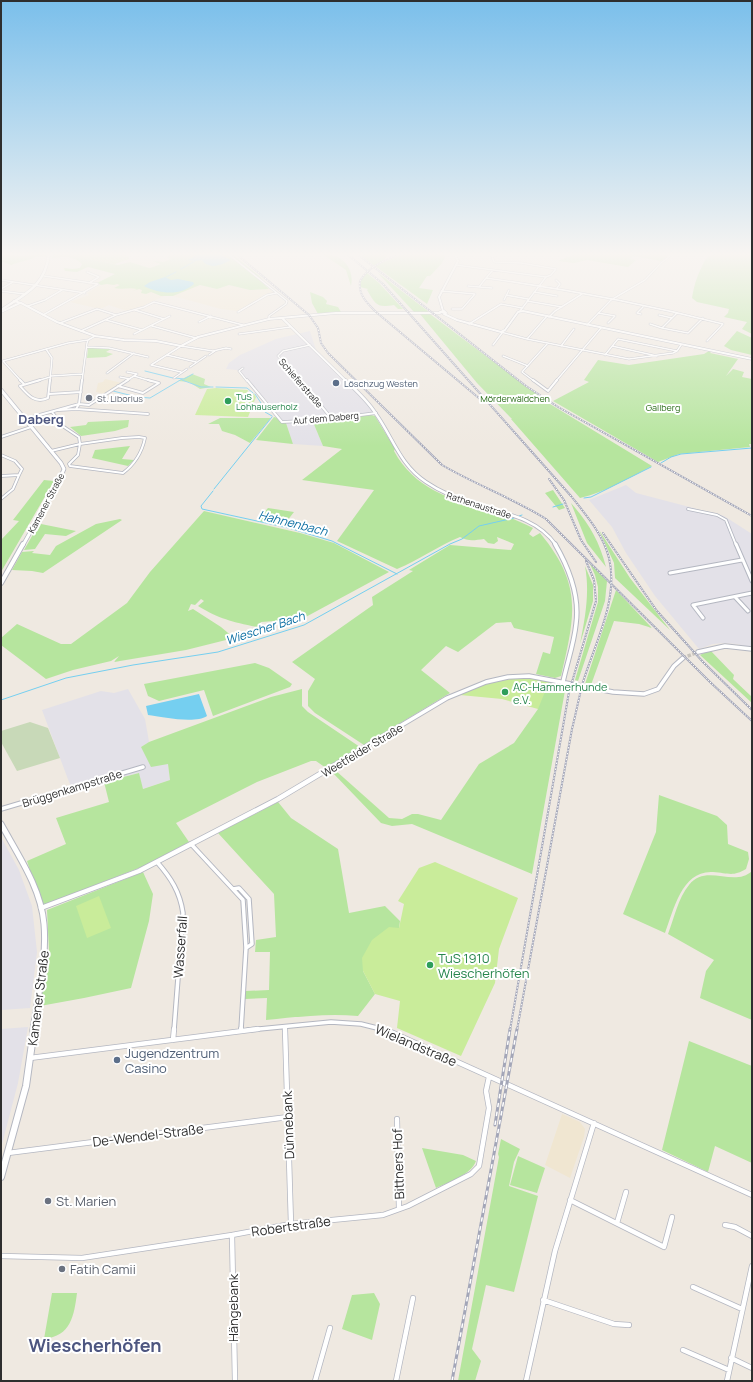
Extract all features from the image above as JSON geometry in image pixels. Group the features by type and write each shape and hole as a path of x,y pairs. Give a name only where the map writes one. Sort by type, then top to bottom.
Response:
{"main road":[{"name":"Kamener Straße","path":"1,390 51,450 61,463 64,471 1,583"},
{"name":"Kamener Straße","path":"1,824 28,875 41,908 44,924 44,951 30,1058 19,1114 1,1177"}],"street":[{"path":"48,317 95,336 124,340 156,341 215,351"},
{"path":"60,323 75,317"},
{"path":"81,331 111,317"},
{"path":"159,317 164,319"},
{"path":"134,334 167,317"},
{"path":"199,322 208,317"},
{"path":"216,317 243,325"},
{"path":"181,372 152,365 196,338 269,319 295,317"},
{"path":"449,317 527,339 633,360 673,353 678,351 681,345"},
{"path":"469,324 480,317"},
{"path":"493,345 501,332 505,330 515,317"},
{"path":"527,339 548,317"},
{"path":"550,317 752,359"},
{"path":"587,325 594,317"},
{"path":"608,323 614,317"},
{"name":"Rathenaustraße","path":"282,318 350,385 376,413 403,460 409,469 418,477 452,498 529,522 540,528 556,545 572,583 576,609 576,622 563,682"},
{"path":"662,328 672,318"},
{"path":"650,324 657,327 688,333 703,318 723,325 707,341"},
{"path":"106,320 142,330"},
{"path":"152,326 196,338"},
{"path":"239,334 290,327"},
{"path":"654,330 657,327"},
{"path":"548,343 522,373 545,390 549,391 601,328"},
{"path":"561,346 574,329"},
{"path":"24,384 3,361 68,343 88,340 95,336"},
{"path":"605,355 617,340 621,339 678,351"},
{"path":"76,409 79,404 88,340"},
{"name":"Schieferstraße","path":"310,345 283,351 278,356 311,392 332,419"},
{"path":"612,346 657,356"},
{"path":"87,347 105,347 148,357"},
{"path":"209,355 215,351 226,348 231,349"},
{"path":"46,349 52,356 50,376 49,394 48,398 44,400 34,400 20,386 50,376 83,374"},
{"path":"107,374 134,353"},
{"path":"167,355 196,362"},
{"path":"190,367 206,356"},
{"path":"503,356 511,361 528,366"},
{"name":"Auf dem Daberg","path":"243,368 239,372 283,422 332,419 376,413"},
{"path":"174,378 187,369"},
{"path":"86,410 89,405 137,374 127,372"},
{"path":"120,376 130,379"},
{"path":"134,376 159,383"},
{"path":"118,386 143,393 164,380"},
{"path":"49,394 81,392"},
{"path":"25,419 79,404 89,405"},
{"path":"59,410 76,409 148,414"},
{"path":"51,450 80,444 144,437 145,439 142,450 124,473 120,474 71,466 69,464 81,448 80,444 79,437 64,427 52,412"},
{"path":"1,437 31,426"},
{"path":"1,455 12,459 22,469 12,491 1,499"},
{"path":"1,476 19,475"},
{"path":"688,509 710,513 725,518 752,581"},
{"path":"670,572 742,560"},
{"path":"703,618 693,605 752,593"},
{"path":"735,597 748,611"},
{"path":"698,652 716,646 726,645 752,649"},
{"name":"Weetfelder Straße","path":"41,908 139,871 158,862 284,796 461,691 480,684 522,676 633,695 646,695 659,688 673,666 683,658"},
{"name":"Brüggenkampstraße","path":"1,809 65,791 129,770 143,768"},
{"path":"191,844 243,900 246,948 241,1031"},
{"name":"Wasserfall","path":"158,862 176,884 182,901 183,913 174,1040"},
{"path":"233,889 239,888 249,899 252,944 246,948"},
{"path":"244,914 250,913"},
{"path":"244,923 250,922"},
{"name":"Wielandstraße","path":"30,1058 285,1026 348,1022 374,1026 399,1035 752,1195"},
{"name":"Dünnebank","path":"285,1026 291,1224"},
{"name":"Robertstraße","path":"1,1256 82,1258 232,1235 291,1224 383,1215 399,1209 472,1174 476,1170 479,1166 489,1108 486,1090 489,1077"},
{"name":"De-Wendel-Straße","path":"8,1153 288,1116"},
{"name":"Bittners Hof","path":"396,1119 399,1209"},
{"path":"526,1381 543,1300 570,1200 594,1123"},
{"path":"616,1223 626,1192"},
{"path":"570,1200 664,1247 672,1217"},
{"path":"725,1225 735,1227 752,1236"},
{"name":"Hängebank","path":"232,1235 235,1381"},
{"path":"727,1381 742,1309 750,1282 752,1266"},
{"path":"693,1287 742,1309"},
{"path":"396,1381 413,1298"},
{"path":"543,1300 614,1324 629,1325"},
{"path":"315,1381 330,1328"},
{"path":"683,1350 729,1370"},
{"path":"731,1358 752,1368"}],"shaded area":[{"path":"310,331 316,350 352,385 376,412 314,420 313,422 323,446 293,444 286,423 268,402 237,370 226,369 229,363 240,355 276,339"},
{"path":"105,379 122,383 105,394 96,392 98,383 103,382"},
{"path":"626,485 636,493 724,516 752,534 752,648 737,644 724,643 713,644 699,649 655,596 626,553 612,527 589,500"},
{"path":"128,689 145,719 149,742 141,747 168,764 170,780 143,789 138,773 73,790 42,710 101,691 114,693"},
{"path":"1,837 19,870 32,906 37,952 30,1008 1,1010"},
{"path":"28,1027 18,1083 1,1148 1,1029"},
{"path":"562,1114 580,1122 585,1129 584,1137 570,1178 545,1165"}],"green space":[{"name":"Mörderwäldchen","path":"423,317 435,317 550,404 652,466 608,488 580,498 512,419 477,383"},
{"path":"726,317 752,317 752,334 742,329 747,322"},
{"path":"737,331 752,338 752,355 731,350 724,346"},
{"path":"88,348 111,349 106,352 113,354 106,357 87,358"},
{"name":"Gallberg","path":"709,351 711,352 710,353 738,359 726,376 733,369 744,372 742,377 752,379 752,444 749,444 750,447 679,454 658,462 553,401 589,382 584,380 598,360 629,365 704,354"},
{"path":"192,374 205,379 204,384 211,387 200,389 189,382 178,381"},
{"name":"TuS Lohhauserholz","path":"216,388 248,390 247,393 249,393 249,395 254,394 256,397 248,417 195,415 207,389"},
{"path":"371,415 375,416 395,449 394,451 406,469 421,482 438,493 533,528 529,534 533,537 540,533 554,552 563,569 569,585 572,601 572,618 570,635 561,676 555,678 536,674 543,652 550,654 554,637 514,628 511,622 496,623 458,652 446,646 421,670 450,693 364,745 315,713 308,706 308,691 315,679 292,662 373,605 372,597 413,571 409,570 450,545 511,550 514,544 497,537 498,541 494,544 488,543 484,539 469,540 460,537 397,569 337,541 374,490 302,480 342,449 323,446 313,422"},
{"path":"274,417 278,418 281,422 286,423 293,444 256,440"},
{"path":"220,418 271,418 250,443 235,435 222,431 219,424 208,424"},
{"path":"129,420 128,427 115,431 81,436 70,427 86,425 88,422"},
{"path":"130,446 122,459 134,460 128,466 92,458 95,450"},
{"path":"44,480 54,481 1,572 1,540 19,521 13,520"},
{"path":"553,490 565,508 559,510 545,493"},
{"path":"571,503 597,540 606,567 587,543"},
{"path":"268,508 294,512 283,526 257,521"},
{"path":"204,511 300,533 334,543 389,572 302,619 261,622 257,627 233,622 213,614 198,606 204,601 201,599 195,605 191,604 188,611 193,609 221,627 234,638 186,650 114,662 119,656 111,661 73,670 46,679 1,645 1,638 17,624 61,644 71,644 127,603 150,572"},
{"path":"120,519 122,520 43,573 12,570 22,552 34,551 32,553 50,555 56,546 96,524"},
{"path":"39,524 76,531 66,536 45,534 35,549 24,550"},
{"path":"599,530 630,578 670,630 615,578 614,563"},
{"path":"590,564 607,581 605,601 578,681 575,680 598,602 598,587"},
{"path":"585,566 593,585 593,601 580,644 587,596"},
{"path":"616,590 652,628 639,624 614,621 591,685 585,684"},
{"path":"710,650 734,675 733,679 752,697 752,703 700,655"},
{"path":"255,663 269,668 292,684 290,687 213,716 204,690 159,701 148,696 144,684"},
{"name":"AC-Hammerhunde e.V.","path":"529,677 549,682 538,709 502,699 460,695 476,687 503,680"},
{"path":"535,679 566,685 532,874 412,824 392,826 381,823 332,772 335,770 389,818 402,819 412,814 418,814 441,820 479,764 514,743 538,709"},
{"path":"302,689 302,706 308,712 360,747 326,768 316,761 311,761 257,782 176,823 189,842 144,866 42,906 27,861 66,844 56,818 109,802 104,782 139,773 143,789 170,780 168,764 151,767 141,747 149,742 271,697"},
{"path":"30,722 48,728 60,758 17,771 1,742 1,731"},
{"path":"659,795 717,816 727,825 728,844 748,852 749,859 746,869 737,873 702,873 694,877 681,893 665,933 623,914 656,832"},
{"path":"278,802 291,818 338,849 349,913 385,906 400,921 399,928 363,971 375,994 358,1016 323,1015 266,1020 267,998 245,999 245,991 269,990 270,952 255,952 256,940 276,937 274,894 218,833"},
{"name":"TuS 1910 Wiescherhöfen","path":"435,862 518,898 499,949 495,983 461,1056 397,1028 400,1001 375,994 363,971 362,958 372,940 389,927 399,928 404,904 398,901 419,868"},
{"path":"752,871 752,1020 700,998 706,971 714,960 668,934 685,890 696,879 703,876 712,875 729,877 745,876"},
{"path":"143,872 153,894 149,921 131,988 40,1006 49,951 47,910"},
{"path":"99,896 111,928 87,938 76,906"},
{"path":"689,1041 752,1066 752,1163 715,1146 708,1172 662,1150"},
{"path":"501,1139 520,1149 514,1162 509,1186 538,1196 514,1292 486,1285 472,1349 481,1361 475,1381 458,1381 499,1157 498,1154"},
{"path":"422,1148 463,1155 476,1161 465,1174 436,1188"},
{"path":"518,1156 545,1168 537,1193 510,1185"},
{"path":"52,1293 77,1293 70,1324 60,1334 44,1339"},
{"path":"374,1293 380,1304 372,1340 342,1329 352,1295"}],"water":[{"path":"199,694 207,716 195,720 187,720 148,715 146,706"}],"waterway":[{"path":"145,371 173,378"},
{"name":"Hahnenbach","path":"175,378 184,379 193,374"},
{"path":"113,391 137,397 150,398 182,379"},
{"name":"Hahnenbach","path":"182,380 201,387 213,387"},
{"name":"Hahnenbach","path":"216,387 247,388 253,393"},
{"name":"Hahnenbach","path":"255,394 261,403 261,406 265,409 265,412 272,416"},
{"name":"Hahnenbach","path":"214,489 272,417"},
{"name":"Wiescher Bach","path":"661,463 671,457 681,454 752,448"},
{"name":"Wiescher Bach","path":"584,498 591,497 651,467"},
{"name":"Hahnenbach","path":"213,491 201,506 202,509 289,528 332,541 396,574"},
{"name":"Wiescher Bach","path":"553,507 563,504"},
{"name":"Wiescher Bach","path":"396,574 462,539 479,526 514,518"},
{"name":"Wiescher Bach","path":"1,700 66,678 133,665 218,652 304,625 396,574"}],"tunnel":[{"path":"683,658 698,652"}],"railway":[{"path":"311,317 318,328 321,343 328,353 442,465 546,519 611,584"},
{"path":"383,317 480,399"},
{"path":"413,317 571,496 588,518 603,541 606,549 609,558 611,584"},
{"path":"438,317 526,386 558,407 752,516"},
{"path":"549,479 564,500 581,540 596,562"},
{"path":"603,533 657,611 703,662 752,710"},
{"path":"510,1030 569,692 596,601 594,580 586,561"},
{"path":"517,1030 572,729 583,682 604,621 611,584"},
{"path":"611,584 710,682 752,721"},
{"path":"495,1125 510,1029"},
{"path":"452,1381 517,1029"}],"place":[{"name":"Löschzug Westen","path":"336,383"},
{"name":"St. Liborius","path":"89,398"},
{"name":"TuS Lohhauserholz","path":"228,401"},
{"name":"AC-Hammerhunde e.V.","path":"505,692"},
{"name":"TuS 1910 Wiescherhöfen","path":"430,965"},
{"name":"Jugendzentrum Casino","path":"117,1060"},
{"name":"St. Marien","path":"48,1201"},
{"name":"Fatih Camii","path":"62,1269"}],"district":[{"name":"Daberg","path":"41,419"},
{"name":"Wiescherhöfen","path":"95,1345"}]}
